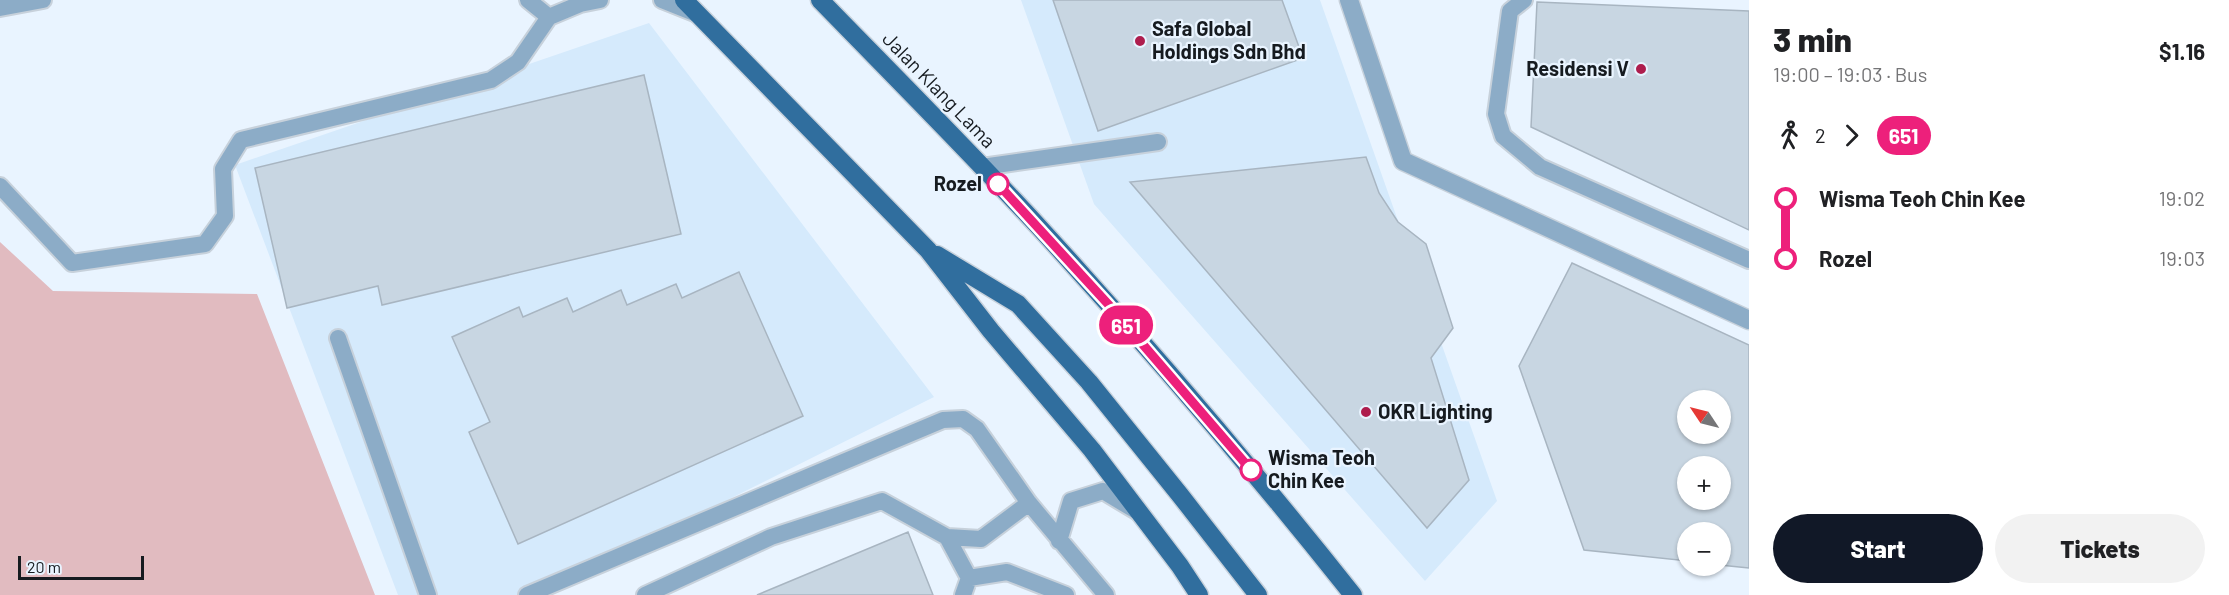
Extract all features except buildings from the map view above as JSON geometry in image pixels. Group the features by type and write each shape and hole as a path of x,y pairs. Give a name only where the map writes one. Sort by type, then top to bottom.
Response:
{"main road":[{"path":"684,0 928,250 991,331 1092,450 1199,595"},
{"name":"Jalan Klang Lama","path":"820,0 1038,226 1176,380 1353,595"},
{"path":"928,250 1018,304 1089,382 1258,595"}],"street":[{"path":"1349,0 1403,161 1749,320"}],"lane":[{"path":"0,8 43,0"},
{"path":"528,0 549,17"},
{"path":"0,186 72,263 205,244 225,216 223,169 241,140 491,80 518,62 563,0"},
{"path":"549,17 580,4 600,0"},
{"path":"662,0 697,14"},
{"path":"1524,0 1510,11 1496,114 1503,136 1540,167 1749,260"},
{"path":"982,167 1158,142"},
{"path":"338,338 428,595"},
{"path":"527,595 943,420 963,419 977,429 1029,503 1106,595"},
{"path":"1059,541 1071,501 1103,491 1140,513"},
{"path":"645,595 771,537 882,501 947,537 981,539 1029,503"},
{"path":"947,537 969,578 963,595"},
{"path":"969,578 1007,572 1066,595"}],"shaded area":[{"path":"1021,0 1320,0 1497,501 1425,581 1094,204"},
{"path":"649,23 934,397 537,595 398,595 235,165"},
{"path":"0,242 53,291 257,294 375,595 0,595"}],"bus line":[{"name":"651","path":"998,184 1176,380 1251,470"}],"place":[{"name":"Safa Global Holdings Sdn Bhd","path":"1140,41"},
{"name":"Residensi V","path":"1641,69"},
{"name":"Rozel","path":"998,184"},
{"name":"OKR Lighting","path":"1366,412"},
{"name":"Wisma Teoh Chin Kee","path":"1251,470"}]}
